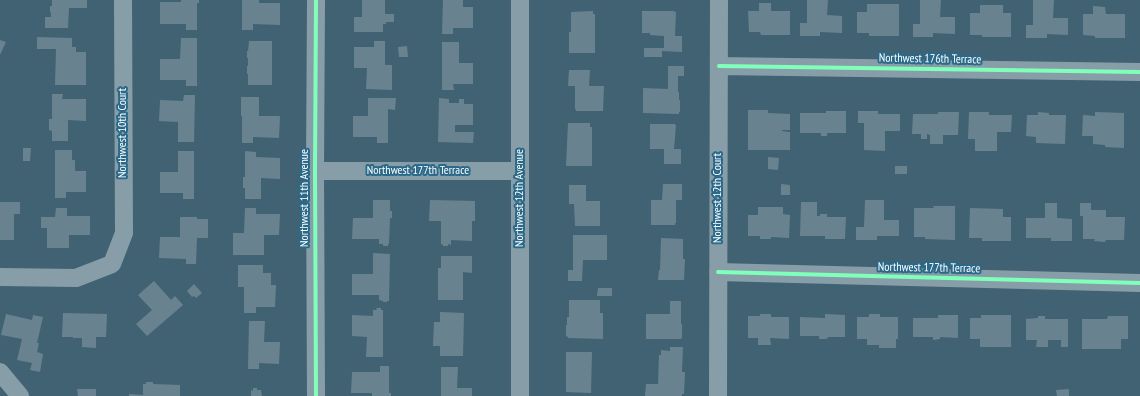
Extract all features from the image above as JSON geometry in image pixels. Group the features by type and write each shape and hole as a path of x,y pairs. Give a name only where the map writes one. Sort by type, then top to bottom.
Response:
{"street":[{"name":"Northwest 10th Court","path":"0,277 76,278 112,264 124,233 123,0"},
{"name":"Northwest 11th Avenue","path":"316,0 316,396"},
{"name":"Northwest 12th Avenue","path":"520,0 520,396"},
{"name":"Northwest 12th Court","path":"718,396 719,0"},
{"name":"Northwest 176th Terrace","path":"719,66 1140,72"},
{"name":"Northwest 177th Terrace","path":"315,171 520,171"},
{"name":"Northwest 177th Terrace","path":"718,272 1140,283"},
{"path":"0,372 20,396"}],"building":[{"path":"52,0 87,0 87,8 69,8 68,28 45,28 45,17 51,17 50,6 52,6"},
{"path":"181,0 199,0 199,3 197,3 197,30 186,30 186,24 160,24 160,2 181,2"},
{"path":"242,0 259,0 259,3 280,3 280,25 253,24 253,30 242,30"},
{"path":"362,0 385,0 385,14 394,14 394,22 386,22 386,24 383,24 383,32 354,32 354,17 362,17"},
{"path":"443,0 463,0 463,7 473,7 473,28 453,28 453,34 442,34"},
{"path":"807,0 828,0 827,15 842,16 842,33 820,32 820,36 800,36 800,23 807,23"},
{"path":"920,0 941,0 940,17 955,17 955,34 933,33 933,37 913,37 913,24 920,24"},
{"path":"1033,0 1054,0 1053,18 1068,18 1068,35 1047,34 1047,38 1026,38 1026,25 1033,25"},
{"path":"759,3 771,3 771,11 790,11 790,35 761,35 760,32 749,32 748,11 759,11"},
{"path":"867,4 899,4 899,36 869,36 869,33 857,33 857,12 867,12"},
{"path":"980,5 1003,5 1003,13 1011,13 1011,37 982,37 982,35 970,35 970,13 980,13"},
{"path":"1093,6 1105,7 1106,14 1125,14 1125,38 1095,38 1095,36 1083,35 1083,14 1093,14"},
{"path":"593,11 593,14 595,14 595,53 569,53 571,12"},
{"path":"642,11 676,12 675,36 682,36 682,52 662,51 662,57 644,57 644,48 664,48 664,36 642,33"},
{"path":"37,37 72,38 72,47 76,47 76,52 86,52 86,85 55,85 56,49 37,49"},
{"path":"181,38 197,38 197,86 186,86 186,80 160,80 160,59 180,59"},
{"path":"0,40 6,42 0,55"},
{"path":"249,41 272,41 272,85 248,85 247,51"},
{"path":"374,41 385,41 385,65 392,65 392,90 366,89 367,68 354,68 354,47 374,47"},
{"path":"442,42 459,42 459,63 473,63 473,84 453,84 454,90 442,90"},
{"path":"407,46 408,57 399,57 398,47"},
{"path":"668,66 684,66 684,76 678,76 678,92 680,100 679,114 643,113 643,88 668,89"},
{"path":"569,70 590,70 589,86 604,86 603,111 575,110 575,86 568,86"},
{"path":"52,94 63,94 62,99 86,99 86,121 68,120 68,141 52,141 52,131 49,130 49,119 52,119"},
{"path":"184,95 195,95 194,142 178,142 178,122 159,121 160,100 183,101"},
{"path":"241,97 259,97 259,116 280,116 279,138 253,137 253,143 242,143"},
{"path":"368,98 396,98 395,110 388,109 388,143 377,143 377,137 353,137 353,116 368,116"},
{"path":"439,98 449,99 449,103 459,103 459,99 464,99 464,104 473,104 473,125 455,125 455,132 474,132 473,143 438,142"},
{"path":"748,110 768,110 768,113 790,114 790,130 782,131 790,132 790,150 748,150"},
{"path":"826,111 846,111 846,133 827,133 827,136 821,136 821,133 800,133 800,113 826,113"},
{"path":"858,111 878,111 878,114 900,114 900,131 885,131 885,151 864,150 864,123 858,123"},
{"path":"938,112 959,112 958,135 943,135 943,144 930,144 930,135 927,134 927,139 921,139 921,134 912,134 913,114 938,114"},
{"path":"969,112 989,112 989,115 1012,115 1011,132 997,132 997,151 975,151 975,139 968,139"},
{"path":"1038,112 1049,113 1049,115 1066,115 1065,144 1036,143 1036,137 1026,136 1027,115 1038,115"},
{"path":"1095,112 1124,113 1124,148 1105,147 1105,145 1093,144 1093,136 1082,136 1083,115 1095,116"},
{"path":"568,123 590,123 590,127 592,127 592,166 566,166"},
{"path":"650,124 676,125 674,149 681,149 681,164 664,164 664,149 650,149"},
{"path":"23,148 31,148 30,161 23,161"},
{"path":"55,150 72,150 72,160 75,160 75,171 86,171 86,192 66,192 66,198 55,198"},
{"path":"178,151 194,151 194,199 183,199 183,193 160,193 160,172 178,172"},
{"path":"245,151 256,152 256,157 280,158 280,179 261,178 261,199 245,199 243,177 245,177"},
{"path":"768,157 779,158 778,170 768,169"},
{"path":"895,166 907,166 907,174 895,174"},
{"path":"663,184 682,184 682,200 676,200 676,223 675,225 651,225 651,200 662,200"},
{"path":"781,184 790,185 790,195 781,195"},
{"path":"569,185 586,185 586,201 600,201 600,226 575,226 574,204 569,204"},
{"path":"373,200 390,200 390,211 392,211 392,218 390,218 388,246 379,244 379,239 352,239 353,218 373,218"},
{"path":"430,200 475,201 475,221 472,221 472,241 451,240 451,245 448,244 448,246 443,246 441,244 441,221 429,221"},
{"path":"865,200 884,200 884,220 899,220 899,236 877,236 877,240 856,240 856,227 864,227"},
{"path":"0,202 20,202 20,214 14,214 14,240 0,240"},
{"path":"801,202 817,202 817,216 820,216 820,214 827,214 827,217 846,217 845,239 825,239 825,236 800,236"},
{"path":"1045,203 1057,203 1057,218 1072,219 1072,241 1051,241 1051,238 1026,238 1026,218 1045,218"},
{"path":"1080,203 1091,203 1091,210 1106,210 1106,217 1125,217 1124,240 1106,240 1105,242 1094,241 1095,239 1083,239 1083,216 1080,216"},
{"path":"933,206 955,206 955,240 914,237 914,208 934,208"},
{"path":"758,207 783,207 783,214 790,215 789,238 771,237 771,239 760,239 760,236 748,236 748,215 758,215"},
{"path":"56,208 67,208 67,216 90,216 90,235 69,235 69,248 47,248 47,228 41,228 41,217 55,217"},
{"path":"245,208 256,208 256,214 280,214 279,235 264,235 264,255 233,255 233,233 244,233"},
{"path":"970,208 1003,209 1003,217 1011,217 1011,241 982,241 982,238 969,238"},
{"path":"180,217 197,217 197,219 208,219 208,238 197,238 196,264 186,264 186,259 159,258 160,237 180,237"},
{"path":"573,235 607,235 607,260 583,260 582,281 568,281 568,270 573,270"},
{"path":"661,238 683,239 683,259 685,259 684,280 658,280 660,270"},
{"path":"373,253 390,254 389,301 387,302 379,300 379,295 352,295 352,274 373,274"},
{"path":"441,256 472,256 472,273 463,272 463,300 438,300 438,268 441,268"},
{"path":"238,265 263,265 263,273 271,273 271,285 276,285 275,307 256,307 256,313 244,313 244,287 238,287"},
{"path":"154,281 171,300 175,296 183,305 147,336 136,324 152,310 138,295"},
{"path":"194,284 202,293 196,298 194,296 192,297 187,291"},
{"path":"598,288 612,288 612,296 597,296"},
{"path":"569,300 600,300 600,313 603,313 603,339 568,338 566,336 567,317 569,317"},
{"path":"670,301 681,301 682,338 646,339 646,314 670,314"},
{"path":"376,308 381,308 381,310 383,310 383,357 366,357 367,337 352,336 352,315 373,316 373,310 377,310"},
{"path":"440,312 464,313 463,356 440,356 440,346 433,346 434,322 440,322"},
{"path":"63,313 107,314 106,337 96,337 96,348 82,347 82,338 62,337"},
{"path":"6,314 32,320 33,315 43,317 37,343 39,343 37,352 43,354 40,372 30,370 32,363 17,360 22,339 1,335"},
{"path":"760,314 771,314 771,317 789,317 789,339 770,338 771,345 758,345 758,338 748,338 748,316 760,316"},
{"path":"825,314 845,315 845,337 828,337 827,339 819,339 819,336 800,336 800,317 825,318"},
{"path":"869,314 880,314 880,317 898,317 898,339 896,339 896,348 879,348 879,345 867,345 867,339 857,339 857,317 869,317"},
{"path":"938,315 958,315 958,338 940,337 940,339 933,340 933,337 913,337 913,318 938,318"},
{"path":"981,315 1011,315 1011,347 980,347 980,339 970,339 970,318 981,318"},
{"path":"1038,316 1045,316 1045,319 1068,319 1068,347 1061,347 1061,340 1048,340 1048,347 1036,347 1037,340 1026,340 1026,319 1038,318"},
{"path":"1108,316 1128,316 1128,339 1121,339 1121,349 1082,349 1082,319 1107,319"},
{"path":"249,321 265,321 264,342 280,342 279,364 259,363 259,369 248,369"},
{"path":"670,347 683,347 682,372 685,372 684,394 682,394 682,396 645,396 646,384 658,384 659,355 661,355 661,350 670,351"},
{"path":"566,352 592,352 591,393 566,392"},
{"path":"380,366 389,366 389,393 391,393 391,396 372,396 372,393 351,393 352,372 380,372"},
{"path":"441,367 458,367 457,388 472,388 472,396 441,396"},
{"path":"146,382 153,382 153,384 180,385 180,396 129,396 129,394 143,395 143,384 146,384"},
{"path":"253,388 261,390 262,396 251,396 251,390 253,391"},
{"path":"77,389 96,389 96,396 78,396"},
{"path":"1069,389 1069,396 1057,396 1056,390"}],"cycle path":[{"path":"316,0 316,396"},
{"path":"719,66 1140,72"},
{"path":"718,272 1140,283"}]}
